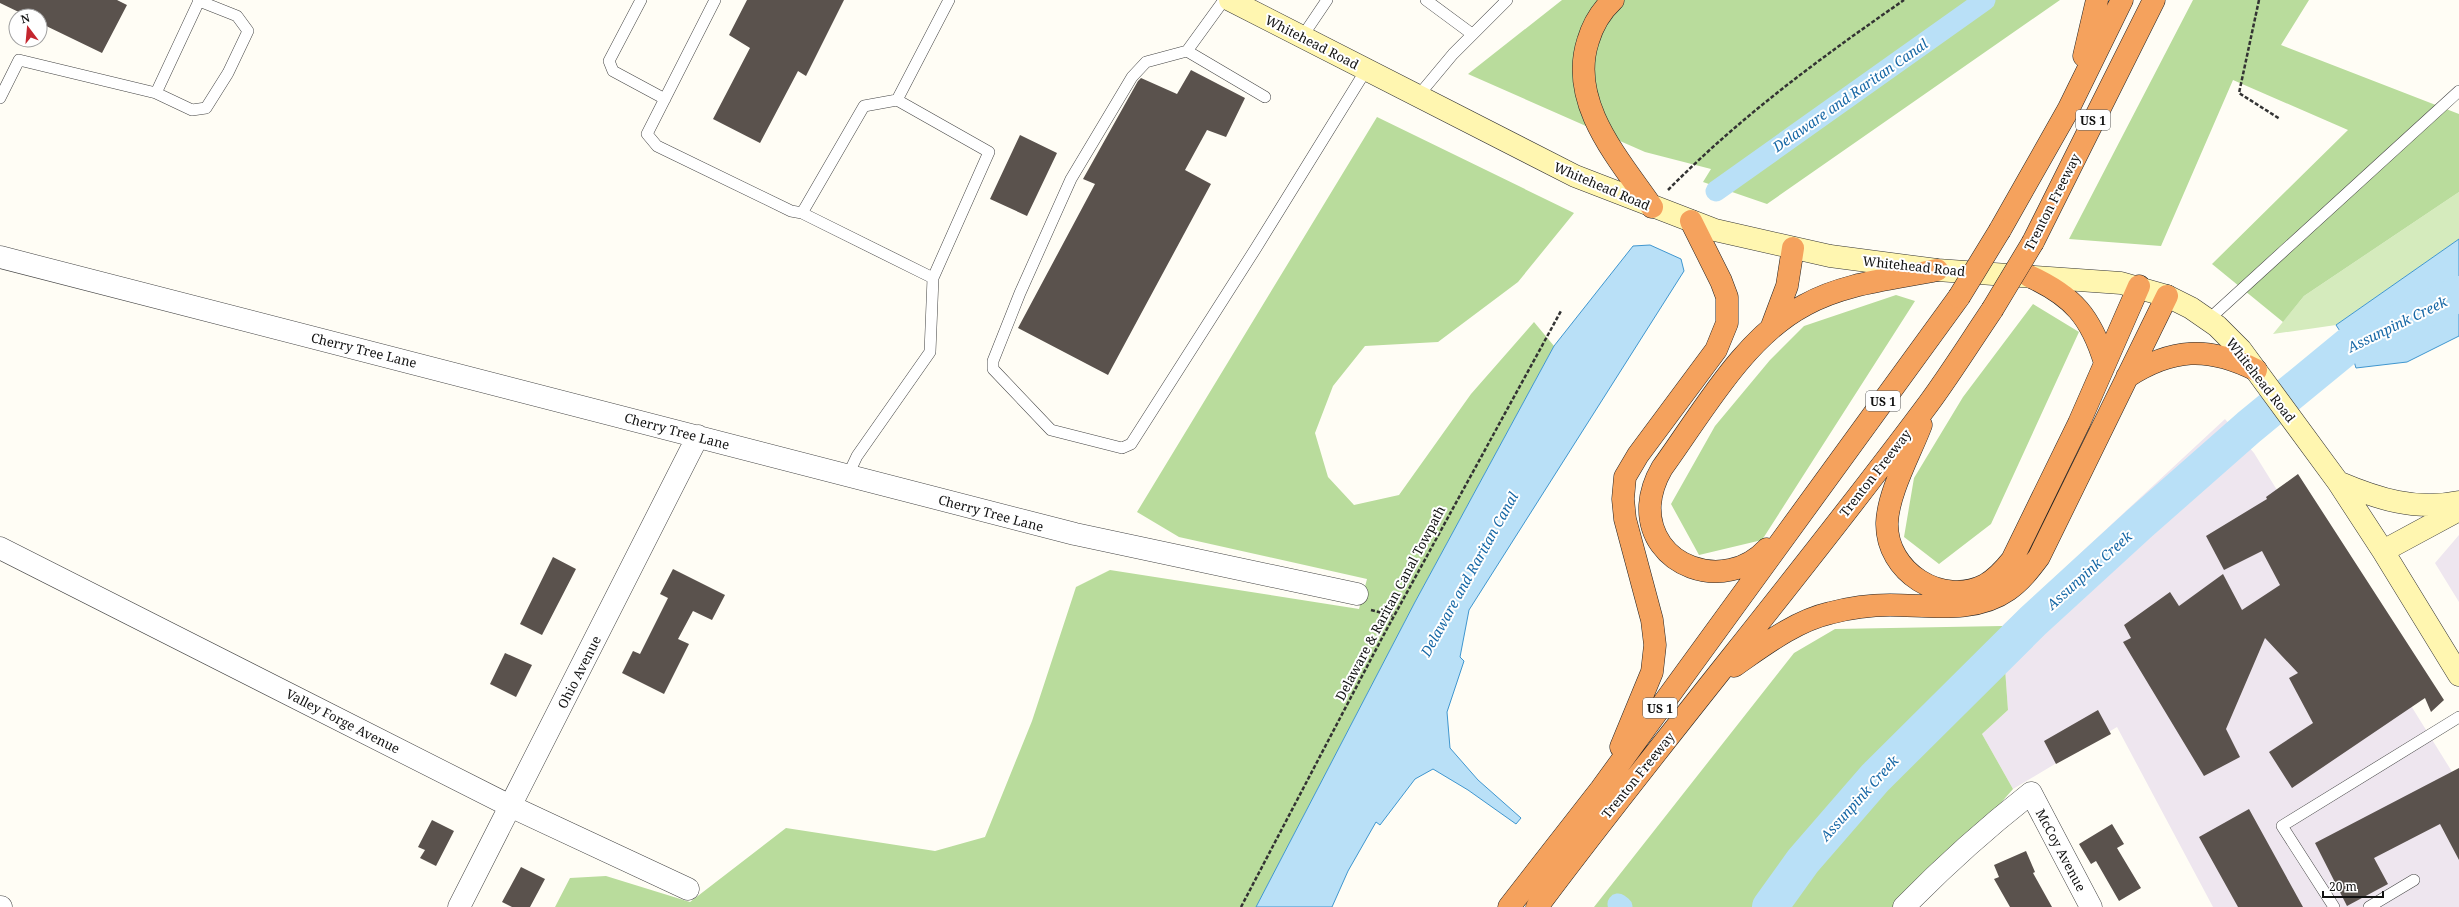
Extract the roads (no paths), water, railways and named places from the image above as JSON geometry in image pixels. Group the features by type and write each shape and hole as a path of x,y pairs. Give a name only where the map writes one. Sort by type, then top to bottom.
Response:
{"highway":[{"path":"1601,789 1644,696 1652,672 1655,645 1652,620 1625,519 1623,488 1625,477 1638,455 1716,350 1727,324 1727,297 1706,251 1610,146 1586,98 1583,75 1584,52 1592,28 1602,10 1613,0"},
{"path":"2068,110 2089,41 2097,0"},
{"name":"Trenton Freeway","path":"1509,907 1601,789 1808,506 1958,297 2000,230 2068,110 2122,0"},
{"name":"Trenton Freeway","path":"1537,907 1610,809 1715,679 1929,402 1992,310 2033,242 2154,0"},
{"path":"1772,326 1787,286 1792,248"},
{"path":"1808,506 1759,558 1744,567 1725,572 1706,572 1687,566 1672,555 1660,541 1653,525 1650,506 1653,484 1662,468 1743,356 1772,326 1805,304 1846,288 1937,270"},
{"path":"2029,276 2054,287 2072,303 2093,331 2105,363"},
{"path":"1929,402 1890,504 1887,524 1890,544 1898,561 1911,576 1927,586 1945,591 1965,591 1984,585 1999,576 2012,560 2079,423 2139,286"},
{"path":"1715,679 1765,644 1828,613 1860,607 1888,605 1964,606 1987,601 2007,590 2025,575 2039,557 2167,296"},
{"path":"2127,377 2146,364 2168,356 2189,353 2214,354 2238,360 2259,373"}],"main road":[{"name":"Whitehead Road","path":"1230,0 1575,176 1716,230 1830,256 1937,270 2121,283 2139,286 2167,296 2208,320 2241,350 2259,373 2338,482 2383,551 2459,675"},
{"path":"2338,482 2374,497 2407,505 2444,505 2459,502"},
{"path":"2383,551 2459,510"}],"street":[{"name":"Cherry Tree Lane","path":"0,257 1074,534 1357,594"},
{"name":"Ohio Avenue","path":"459,907 698,436"},
{"name":"Valley Forge Avenue","path":"0,548 510,806 688,889"},
{"name":"McCoy Avenue","path":"1904,907 1944,866 1986,828 2031,794 2091,907"}],"lane":[{"path":"0,98 18,60 156,93 192,110 206,108 228,73 248,31 237,16 198,0 156,93"},
{"path":"641,0 609,61 614,71 665,99"},
{"path":"715,0 647,134 657,146 791,211 802,214 933,278"},
{"path":"897,100 949,0"},
{"path":"1224,0 1187,51 1146,62 1132,77 1071,179 1020,293 993,361 995,373 1051,430 1122,448 1131,444 1256,248 1366,70"},
{"path":"1302,36 1327,0"},
{"path":"1426,0 1472,34"},
{"path":"1418,96 1472,34 1507,0"},
{"path":"1187,51 1265,97"},
{"path":"2208,320 2459,91"},
{"path":"802,214 864,106 897,100 989,152 933,278 930,352 857,456 848,475"},
{"path":"2334,907 2282,826 2459,716"},
{"path":"2369,907 2414,880"}],"water":[{"path":"2459,239 2459,336 2407,362 2356,368 2349,345 2336,325"},
{"path":"1650,245 1681,259 1684,271 1469,610 1460,657 1464,661 1447,712 1450,748 1478,780 1521,818 1516,824 1468,790 1433,769 1415,779 1380,825 1376,822 1348,871 1332,907 1256,907 1415,602 1554,346 1633,246"}],"waterway":[{"name":"Delaware and Raritan Canal","path":"1716,191 1985,0"},
{"name":"Assunpink Creek","path":"1770,907 1803,861 1875,778 2033,621 2140,523 2249,427 2349,345 2459,294"},
{"path":"1618,904 1622,907"}]}
